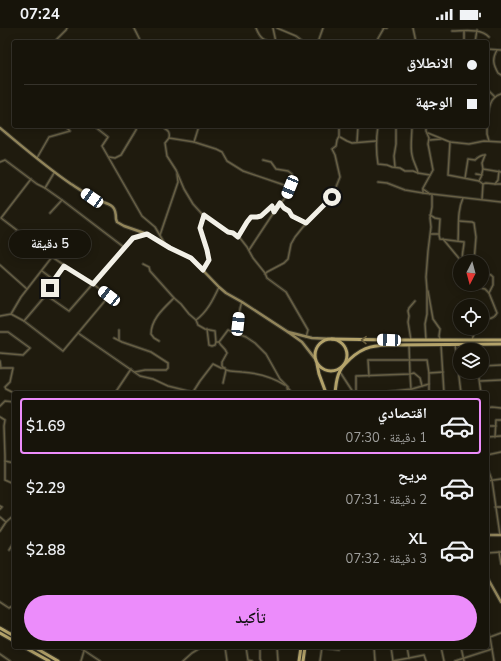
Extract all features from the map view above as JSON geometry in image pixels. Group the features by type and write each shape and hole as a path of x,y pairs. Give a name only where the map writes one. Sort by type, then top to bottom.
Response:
{"main road":[{"path":"332,339 338,340 342,343 347,352 347,357 340,371 335,391"},
{"path":"325,391 319,374 315,355 318,345 327,340 501,340"},
{"path":"316,360 323,368 333,371 338,369 357,353 369,347 379,345 453,344"},
{"path":"489,344 501,344"},
{"path":"0,628 12,635"},
{"path":"0,633 12,640"},
{"path":"28,649 49,661"},
{"path":"37,649 58,661"},
{"path":"299,661 302,649"},
{"path":"303,649 303,661"},
{"path":"38,655 42,652"}],"street":[{"path":"56,40 67,28"},
{"path":"134,28 140,40"},
{"path":"256,28 258,34 263,40"},
{"path":"274,28 276,40"},
{"path":"276,28 296,36 301,40"},
{"path":"319,40 323,28"},
{"path":"377,40 385,28"},
{"path":"414,28 416,40"},
{"path":"475,40 477,30"},
{"path":"452,31 477,30 483,31 489,37"},
{"path":"464,31 464,40"},
{"path":"489,50 501,50"},
{"path":"497,50 494,56 494,65 498,74 501,75"},
{"path":"489,91 495,97"},
{"path":"489,111 490,104 495,97 501,94"},
{"path":"0,128 54,172 92,198 115,208 117,222 147,234 191,258 219,287 302,342 316,360"},
{"path":"37,158 49,137 70,131 66,128"},
{"path":"97,128 108,137 102,146 142,216 155,228 165,244"},
{"path":"109,157 115,158 121,155 137,128"},
{"path":"164,128 169,134 166,143 167,156 176,170 188,197 204,215 228,232 233,233 248,247 252,258 265,274 266,278 286,292 308,330 306,336"},
{"path":"194,142 198,128"},
{"path":"265,274 288,259 291,244 295,237 306,223 332,197 340,178 335,155 332,149 336,146 339,136 339,128"},
{"path":"357,142 358,128"},
{"path":"378,128 376,156 378,164 400,168 405,171 413,171 430,175"},
{"path":"395,167 394,156 396,128"},
{"path":"412,128 412,155 418,173"},
{"path":"423,193 423,189 433,170 428,149 429,140 426,128"},
{"path":"487,128 489,141"},
{"path":"428,133 450,142 469,144 484,141 501,142"},
{"path":"339,136 350,143 376,141"},
{"path":"168,138 194,142 216,149 222,152 227,161 243,171 290,187"},
{"path":"429,140 442,139"},
{"path":"450,142 448,175 479,181 483,184 501,184"},
{"path":"465,178 468,159 475,160 479,156 485,155 482,163 482,175 479,181"},
{"path":"0,162 4,160 36,184 62,200 125,248"},
{"path":"249,250 280,203 286,197 290,187 292,174 288,171 276,169 271,162 263,160"},
{"path":"483,168 500,172 498,180 495,184"},
{"path":"160,235 178,182 176,170"},
{"path":"44,188 54,172"},
{"path":"476,174 482,175"},
{"path":"0,316 11,314 24,321 63,351 109,296 64,266 1,218 31,179"},
{"path":"378,182 387,183 404,190 432,195 501,202"},
{"path":"482,199 483,184"},
{"path":"423,189 432,195"},
{"path":"426,340 426,277 431,234 430,215 432,195"},
{"path":"458,241 460,208 463,197"},
{"path":"50,213 62,200"},
{"path":"280,203 292,216 306,223"},
{"path":"238,237 251,217 261,216 272,206 274,212"},
{"path":"203,270 209,260 200,228 204,215"},
{"path":"430,215 440,219 440,239 443,239 456,255"},
{"path":"459,221 474,223 476,237 475,255"},
{"path":"46,295 69,311 133,238 147,234"},
{"path":"431,234 439,234"},
{"path":"443,239 464,242 462,255"},
{"path":"11,314 27,289 52,257"},
{"path":"143,264 149,267 150,271 196,320 198,325 215,331 218,342 225,348 227,353 222,362 222,366 226,369"},
{"path":"0,265 27,289"},
{"path":"24,321 46,295 64,266"},
{"path":"42,271 54,280"},
{"path":"489,274 493,277 493,285 489,293 497,313 496,316 489,318"},
{"path":"196,320 202,316 219,287"},
{"path":"427,290 433,319 440,329 439,336 441,340 444,391"},
{"path":"159,341 151,334 152,324 162,310 174,298"},
{"path":"411,340 408,311 415,301"},
{"path":"236,333 240,315 239,311 242,302"},
{"path":"207,329 209,345 212,346 215,345 228,330 246,337 255,343 266,354 280,379 291,391"},
{"path":"119,330 119,340"},
{"path":"0,332 8,332 30,348 23,354 0,353"},
{"path":"288,332 312,338 332,339"},
{"path":"78,333 140,376 188,391"},
{"path":"471,340 474,335"},
{"path":"114,338 151,352 168,363 168,368 166,370 145,370 135,372"},
{"path":"409,345 411,389"},
{"path":"369,376 368,360 427,360 429,391"},
{"path":"0,361 0,368 13,368 10,382 5,387 12,392"},
{"path":"194,391 214,364 232,372 240,371 254,373 276,379 288,387"},
{"path":"489,366 501,365"},
{"path":"116,391 131,369"},
{"path":"223,383 226,369"},
{"path":"340,371 353,391"},
{"path":"429,374 443,372"},
{"path":"356,391 356,376 414,374 420,378 422,386"},
{"path":"459,379 461,391"},
{"path":"481,391 480,381 501,380"},
{"path":"399,391 429,384"},
{"path":"0,406 5,400 12,402"},
{"path":"489,408 501,408"},
{"path":"0,417 5,420 5,480 12,483"},
{"path":"495,437 496,420 501,420"},
{"path":"489,426 496,426"},
{"path":"489,437 501,436"},
{"path":"489,455 501,452"},
{"path":"5,461 12,463"},
{"path":"489,472 492,480 495,507 501,535 489,535"},
{"path":"489,481 501,479"},
{"path":"0,506 2,507 0,509"},
{"path":"495,507 501,507"},
{"path":"0,532 6,522 12,517"},
{"path":"0,518 6,522"},
{"path":"9,550 12,545"},
{"path":"489,553 500,552 501,564"},
{"path":"489,584 501,602"},
{"path":"0,602 9,608 12,606"},
{"path":"489,638 500,634 501,637"},
{"path":"489,641 494,661"},
{"path":"183,661 199,649"},
{"path":"225,649 227,661"},
{"path":"246,649 248,661 252,661"},
{"path":"259,649 261,661"},
{"path":"277,649 278,661"},
{"path":"320,661 322,649"},
{"path":"374,649 375,661"},
{"path":"391,649 393,661 424,655 426,661"},
{"path":"407,649 409,658"},
{"path":"441,649 444,661"},
{"path":"461,649 464,660"},
{"path":"455,661 464,660 492,649"},
{"path":"81,661 84,650 100,661"},
{"path":"0,654 10,661"}],"route":[{"path":"50,288 64,266 93,284 133,238 147,234 170,248 191,258 203,270 209,260 200,228 204,215 228,232 233,233 238,237 251,217 261,216 272,206 274,212 280,203 292,216 306,223 332,197"}]}
